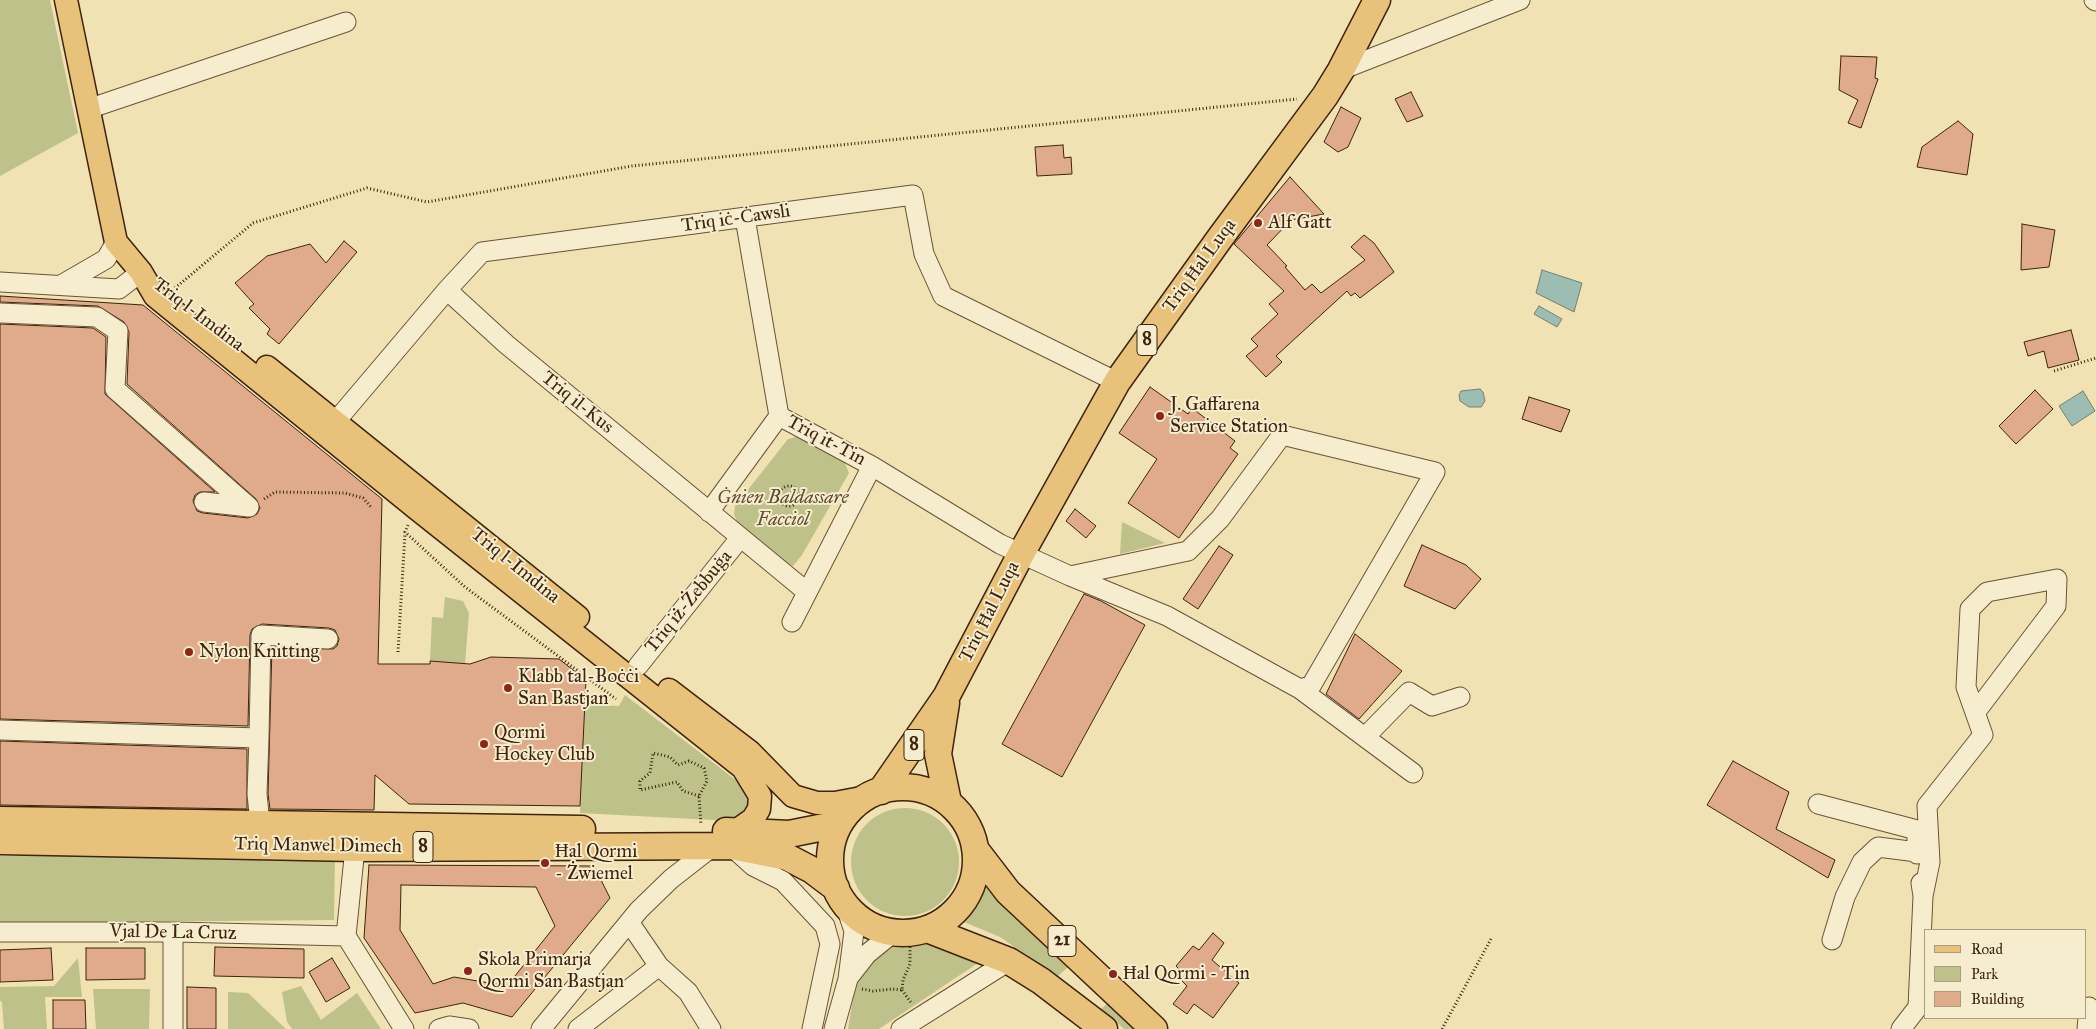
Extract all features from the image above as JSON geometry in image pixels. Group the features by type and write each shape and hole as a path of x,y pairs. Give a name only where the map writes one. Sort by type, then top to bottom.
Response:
{"highway":[{"name":"Triq Ħal Luqa","path":"874,794 946,697 1020,554 1117,382 1325,96 1341,70 1377,0"},
{"name":"Triq Ħal Luqa","path":"946,697 938,754 948,802"},
{"name":"8","path":"902,787 927,791 948,802 961,815 970,831 975,849 975,874 966,898 949,917 910,931 875,927 858,918 840,896 830,863 832,843 839,824 846,814 874,794 902,787"},
{"name":"Triq Manwel Dimech","path":"0,820 256,824 720,839 787,857 812,870 840,896"},
{"name":"Triq Manwel Dimech","path":"0,840 355,848 666,846 720,839 789,834 839,824"},
{"name":"21","path":"975,849 1008,892 1154,1029"},
{"name":"21","path":"910,931 1009,961 1041,981 1104,1029"}],"main road":[{"path":"66,0 116,242 141,272"},
{"name":"Triq l-Imdina","path":"141,272 171,292 336,421 638,666 750,752 793,796 816,804 835,803 874,794"},
{"name":"Triq l-Imdina","path":"141,272 155,296 416,508 743,768 760,796 759,809 753,819 720,839"}],"street":[{"path":"1341,70 1520,0"},
{"path":"88,109 346,22"},
{"name":"Triq iċ-Ċawsli","path":"336,421 447,290 482,252 913,195 924,254 942,296 1117,382"},
{"name":"Triq it-Tin","path":"745,218 778,416 872,466 1000,544 1070,576 1166,616 1300,689 1413,773"},
{"path":"61,285 106,259 116,242"},
{"path":"0,282 119,289 141,272"},
{"name":"Triq il-Kus","path":"447,290 506,344 807,592"},
{"path":"0,313 97,317 118,331 115,389 249,507"},
{"path":"709,512 778,416"},
{"path":"1070,576 1188,551 1220,519 1282,435 1435,472 1311,686 1300,689"},
{"path":"792,622 872,466"},
{"path":"204,502 249,507"},
{"name":"Triq iż-Żebbuġa","path":"638,666 740,538"},
{"path":"1901,1029 1918,1007 1923,896 1930,862 1927,806 1983,735 1975,713 1966,688 1970,609 1987,592 2058,579 2056,606 1975,713"},
{"path":"256,824 259,814 257,794 261,634 328,639"},
{"path":"1365,737 1409,692 1432,706 1460,697"},
{"path":"0,730 259,738"},
{"path":"1818,804 1917,830 1917,852 1923,896"},
{"path":"541,1029 629,922 671,879 720,839 753,866 783,881 825,926 830,944 812,1029"},
{"path":"666,846 671,879"},
{"path":"1832,940 1845,897 1862,862 1878,847 1917,852"},
{"path":"355,848 346,936 404,1029"},
{"path":"837,1026 847,982 854,931 840,896"},
{"path":"629,922 659,966 688,992 710,1029"},
{"path":"847,982 867,954 910,931"},
{"name":"Vjal De La Cruz","path":"0,932 173,932 346,936"},
{"path":"172,1029 173,932"},
{"path":"901,1029 1009,961"},
{"path":"578,1029 659,966"},
{"path":"2087,1029 2089,1007"},
{"path":"439,1029 449,1026 469,1029"}],"path":[{"path":"171,292 253,223 367,188 427,202 632,166 1325,96"},
{"path":"2054,371 2096,358"},
{"path":"790,486 796,488 799,494 797,501 792,506 783,504 778,497 782,488 790,486"},
{"path":"249,507 275,492 345,493 363,498 372,508"},
{"path":"398,652 405,532 416,508"},
{"path":"405,532 465,587 616,700"},
{"path":"699,796 707,781 704,768 689,760 678,765 670,757 653,753 650,773 640,781 640,790 676,782 683,791 699,796 720,839"},
{"path":"847,982 873,991 902,990 903,980 910,964 910,931"},
{"path":"1442,1029 1491,939"}],"green space":[{"path":"0,0 50,0 78,133 0,176"},
{"name":"Ġnien Baldassare Facciol","path":"799,436 845,463 849,473 802,555 793,566 784,562 737,522 734,514 735,506 788,439"},
{"path":"1122,522 1165,543 1120,554"},
{"path":"445,597 463,601 469,613 465,664 430,661 432,617 443,618"},
{"path":"625,695 741,784 749,801 746,815 732,821 580,813 584,705 619,706"},
{"path":"905,808 926,812 943,824 955,841 959,862 955,883 943,900 926,912 905,916 884,912 867,900 855,883 851,862 855,841 867,824 884,812"},
{"path":"335,855 334,920 0,923 0,856"},
{"path":"985,885 1068,967 1057,977 1000,937 964,922 978,904"},
{"path":"926,943 978,963 879,1029 848,1029 857,975 890,946"},
{"path":"78,958 82,997 45,997 47,1029 4,1029 0,987 54,986"},
{"path":"301,986 321,1020 357,993 381,1029 292,1029 287,1022 282,992"},
{"path":"93,989 150,989 149,1029 96,1029"},
{"path":"228,992 248,993 286,1029 228,1029"},
{"path":"1107,1004 1134,1029 1124,1029 1101,1009"}],"water":[{"path":"1542,270 1582,283 1574,312 1536,293"},
{"path":"1539,306 1562,319 1557,327 1534,314"},
{"path":"1480,389 1483,392 1485,401 1481,407 1469,407 1460,401 1459,395 1461,391"},
{"path":"2083,391 2095,411 2072,426 2059,406"}],"building":[{"path":"1841,56 1877,57 1875,78 1878,79 1861,128 1848,123 1858,100 1839,90"},
{"path":"1411,92 1423,116 1407,122 1395,99"},
{"path":"1341,107 1361,118 1348,147 1338,152 1324,142"},
{"path":"1958,121 1973,134 1967,175 1917,167 1922,147"},
{"path":"1063,145 1064,158 1071,157 1072,174 1037,176 1035,147"},
{"path":"1290,177 1324,214 1291,220 1267,245 1287,266 1285,267 1305,290 1312,284 1321,293 1365,260 1351,247 1364,235 1374,243 1394,272 1360,298 1355,293 1351,296 1347,291 1276,356 1282,362 1266,377 1246,356 1258,346 1251,339 1278,314 1269,304 1284,291 1234,244"},
{"path":"2022,224 2055,230 2049,267 2021,270"},
{"path":"344,241 357,252 279,344 267,334 270,329 249,308 254,304 235,283 267,256 310,244 326,263"},
{"name":"Nylon Knitting","path":"0,296 143,305 382,499 378,664 430,664 430,661 470,664 491,657 559,659 586,680 580,806 409,804 375,775 374,810 270,809 268,794 272,647 333,649 337,646 339,639 335,630 329,628 262,624 252,629 250,635 248,726 0,719 0,324 93,328 106,337 105,394 215,492 200,492 195,495 193,501 197,511 248,518 257,514 260,508 256,499 127,384 129,332 124,322 98,306 0,302"},
{"path":"2071,330 2079,360 2048,368 2044,351 2028,356 2024,342"},
{"path":"1150,387 1188,414 1192,408 1235,441 1230,448 1238,454 1179,538 1128,503 1157,459 1119,433"},
{"path":"2035,390 2053,409 2016,444 1999,426"},
{"path":"1529,397 1570,410 1561,432 1522,419"},
{"path":"1075,509 1096,526 1086,538 1066,521"},
{"path":"1422,545 1466,565 1481,579 1455,609 1404,586"},
{"path":"1219,546 1233,555 1198,609 1183,599"},
{"path":"1084,594 1145,625 1062,777 1002,744"},
{"path":"1355,634 1402,671 1359,719 1326,694"},
{"path":"0,741 247,749 247,809 0,805"},
{"path":"1733,761 1789,792 1776,829 1835,860 1828,878 1707,805"},
{"path":"369,865 594,866 610,898 512,1017 463,1003 415,1013 364,938","holes":["401,885 536,887 555,926 507,986 454,977 433,984 400,930"]},
{"path":"1213,933 1224,943 1212,960 1239,983 1213,1018 1194,1004 1187,1014 1173,1004 1187,986 1182,981 1185,975 1176,966 1193,946 1199,950"},
{"path":"215,947 304,949 304,978 214,976"},
{"path":"51,948 53,980 0,982 0,950"},
{"path":"86,948 145,948 145,979 86,980"},
{"path":"332,958 350,988 326,1002 309,972"},
{"path":"187,987 216,988 216,1029 187,1029"},
{"path":"53,1000 85,1000 86,1029 53,1029"}],"place":[{"name":"Alf Gatt","path":"1258,223"},
{"name":"J. Gaffarena Service Station","path":"1160,416"},
{"name":"Nylon Knitting","path":"189,652"},
{"name":"Klabb tal-Boċċi San Bastjan","path":"508,688"},
{"name":"Qormi Hockey Club","path":"484,744"},
{"name":"Ħal Qormi - Żwiemel","path":"545,863"},
{"name":"Skola Primarja Qormi San Bastjan","path":"468,971"},
{"name":"Ħal Qormi - Tin","path":"1113,974"}]}
